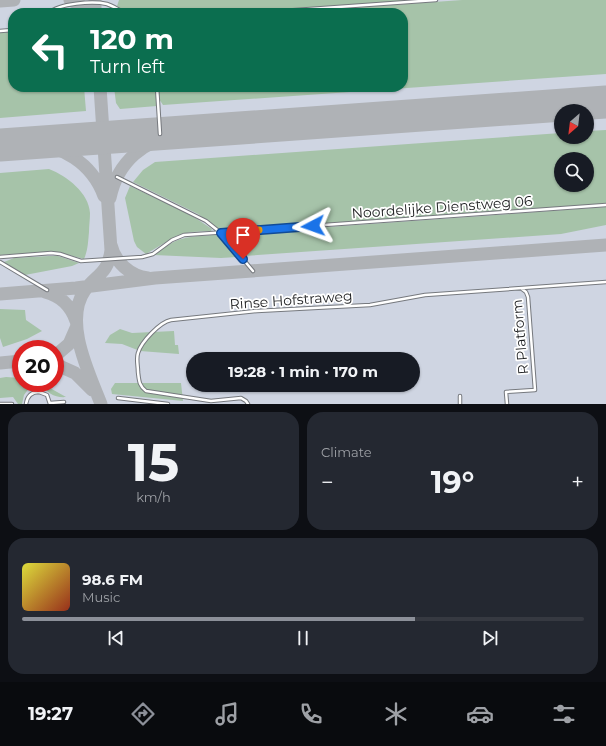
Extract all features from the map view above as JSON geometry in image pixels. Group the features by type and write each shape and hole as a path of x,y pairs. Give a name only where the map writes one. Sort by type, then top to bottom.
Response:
{"lane":[{"path":"323,8 436,0"},
{"path":"56,8 62,5 98,3 116,8"},
{"path":"157,92 160,134"},
{"path":"117,177 198,216 221,233 253,271"},
{"name":"Noordelijke Dienstweg 06","path":"0,258 49,253 60,254 80,261 142,257 153,254 172,240 182,236 606,206"},
{"path":"0,262 47,290"},
{"name":"Rinse Hofstraweg","path":"248,404 241,398 211,401 151,393 146,391 139,382 137,357 140,348 161,324 171,320 257,311 370,304 415,296 606,282"},
{"name":"R Platform","path":"507,404 506,392 535,390 528,297 525,291 517,288"},
{"path":"26,404 28,396 37,392 47,395 50,404 64,402"},
{"path":"460,396 460,404"},
{"path":"118,398 168,404"},
{"path":"0,404 12,404"}],"shaded area":[{"path":"0,0 606,0 606,404 0,404"}],"green space":[{"path":"119,0 430,0 311,8 120,8 117,6"},
{"path":"462,0 606,0 606,74 408,88 408,8 350,8"},
{"path":"8,32 8,92 84,92 86,111 0,118 0,33"},
{"path":"115,92 156,92 157,106 120,109 116,103"},
{"path":"158,92 349,92 163,105 159,99"},
{"path":"606,130 606,204 221,231 198,214 133,182 143,170 155,162 554,134 554,144 594,144 594,131"},
{"path":"49,169 63,176 76,186 86,199 89,206 89,232 84,259 57,252 0,255 0,173"},
{"path":"130,186 191,215 212,229 211,231 191,232 176,236 146,254 137,247 134,241 125,198"},
{"path":"606,207 606,225 561,234 244,256 228,237 229,234"},
{"path":"216,235 224,239 237,257 221,258 154,255 176,241 189,237"},
{"path":"58,256 79,263 72,266 25,275 4,262 14,258"},
{"path":"0,309 25,310 26,320 42,331 24,340 12,340 12,344 3,347 0,338"},
{"path":"120,329 132,333 174,331 175,345 178,345 179,354 140,351 122,344 105,343 110,335"},
{"path":"12,377 12,392 26,392 22,404 18,404 13,397 0,398 0,378"},
{"path":"115,383 181,383 183,401 112,394 111,389"},
{"path":"49,392 57,392 66,397 58,397"}],"taxiway":[{"path":"0,1 14,0"},
{"path":"70,0 79,4 83,8"},
{"path":"95,0 95,8"},
{"path":"100,92 111,250 110,258 105,269 85,290 79,303 77,332 80,347 101,404"},
{"path":"594,105 606,106"},
{"path":"110,198 119,173 134,154 155,141 179,132"},
{"path":"27,143 52,147 74,158 84,165 92,174 99,184 104,196"},
{"path":"111,245 116,257 124,267 141,277 148,278"},
{"path":"0,294 76,288 155,278 606,245"},
{"path":"45,292 56,296 65,302 76,321"},
{"path":"64,348 69,344 76,328"},
{"path":"0,363 12,362"},
{"path":"64,368 75,373 92,390"}],"runway":[{"path":"0,145 606,102"}],"slow traffic":[{"path":"233,232 259,230"}],"route":[{"path":"243,259 221,233 313,226"}]}
